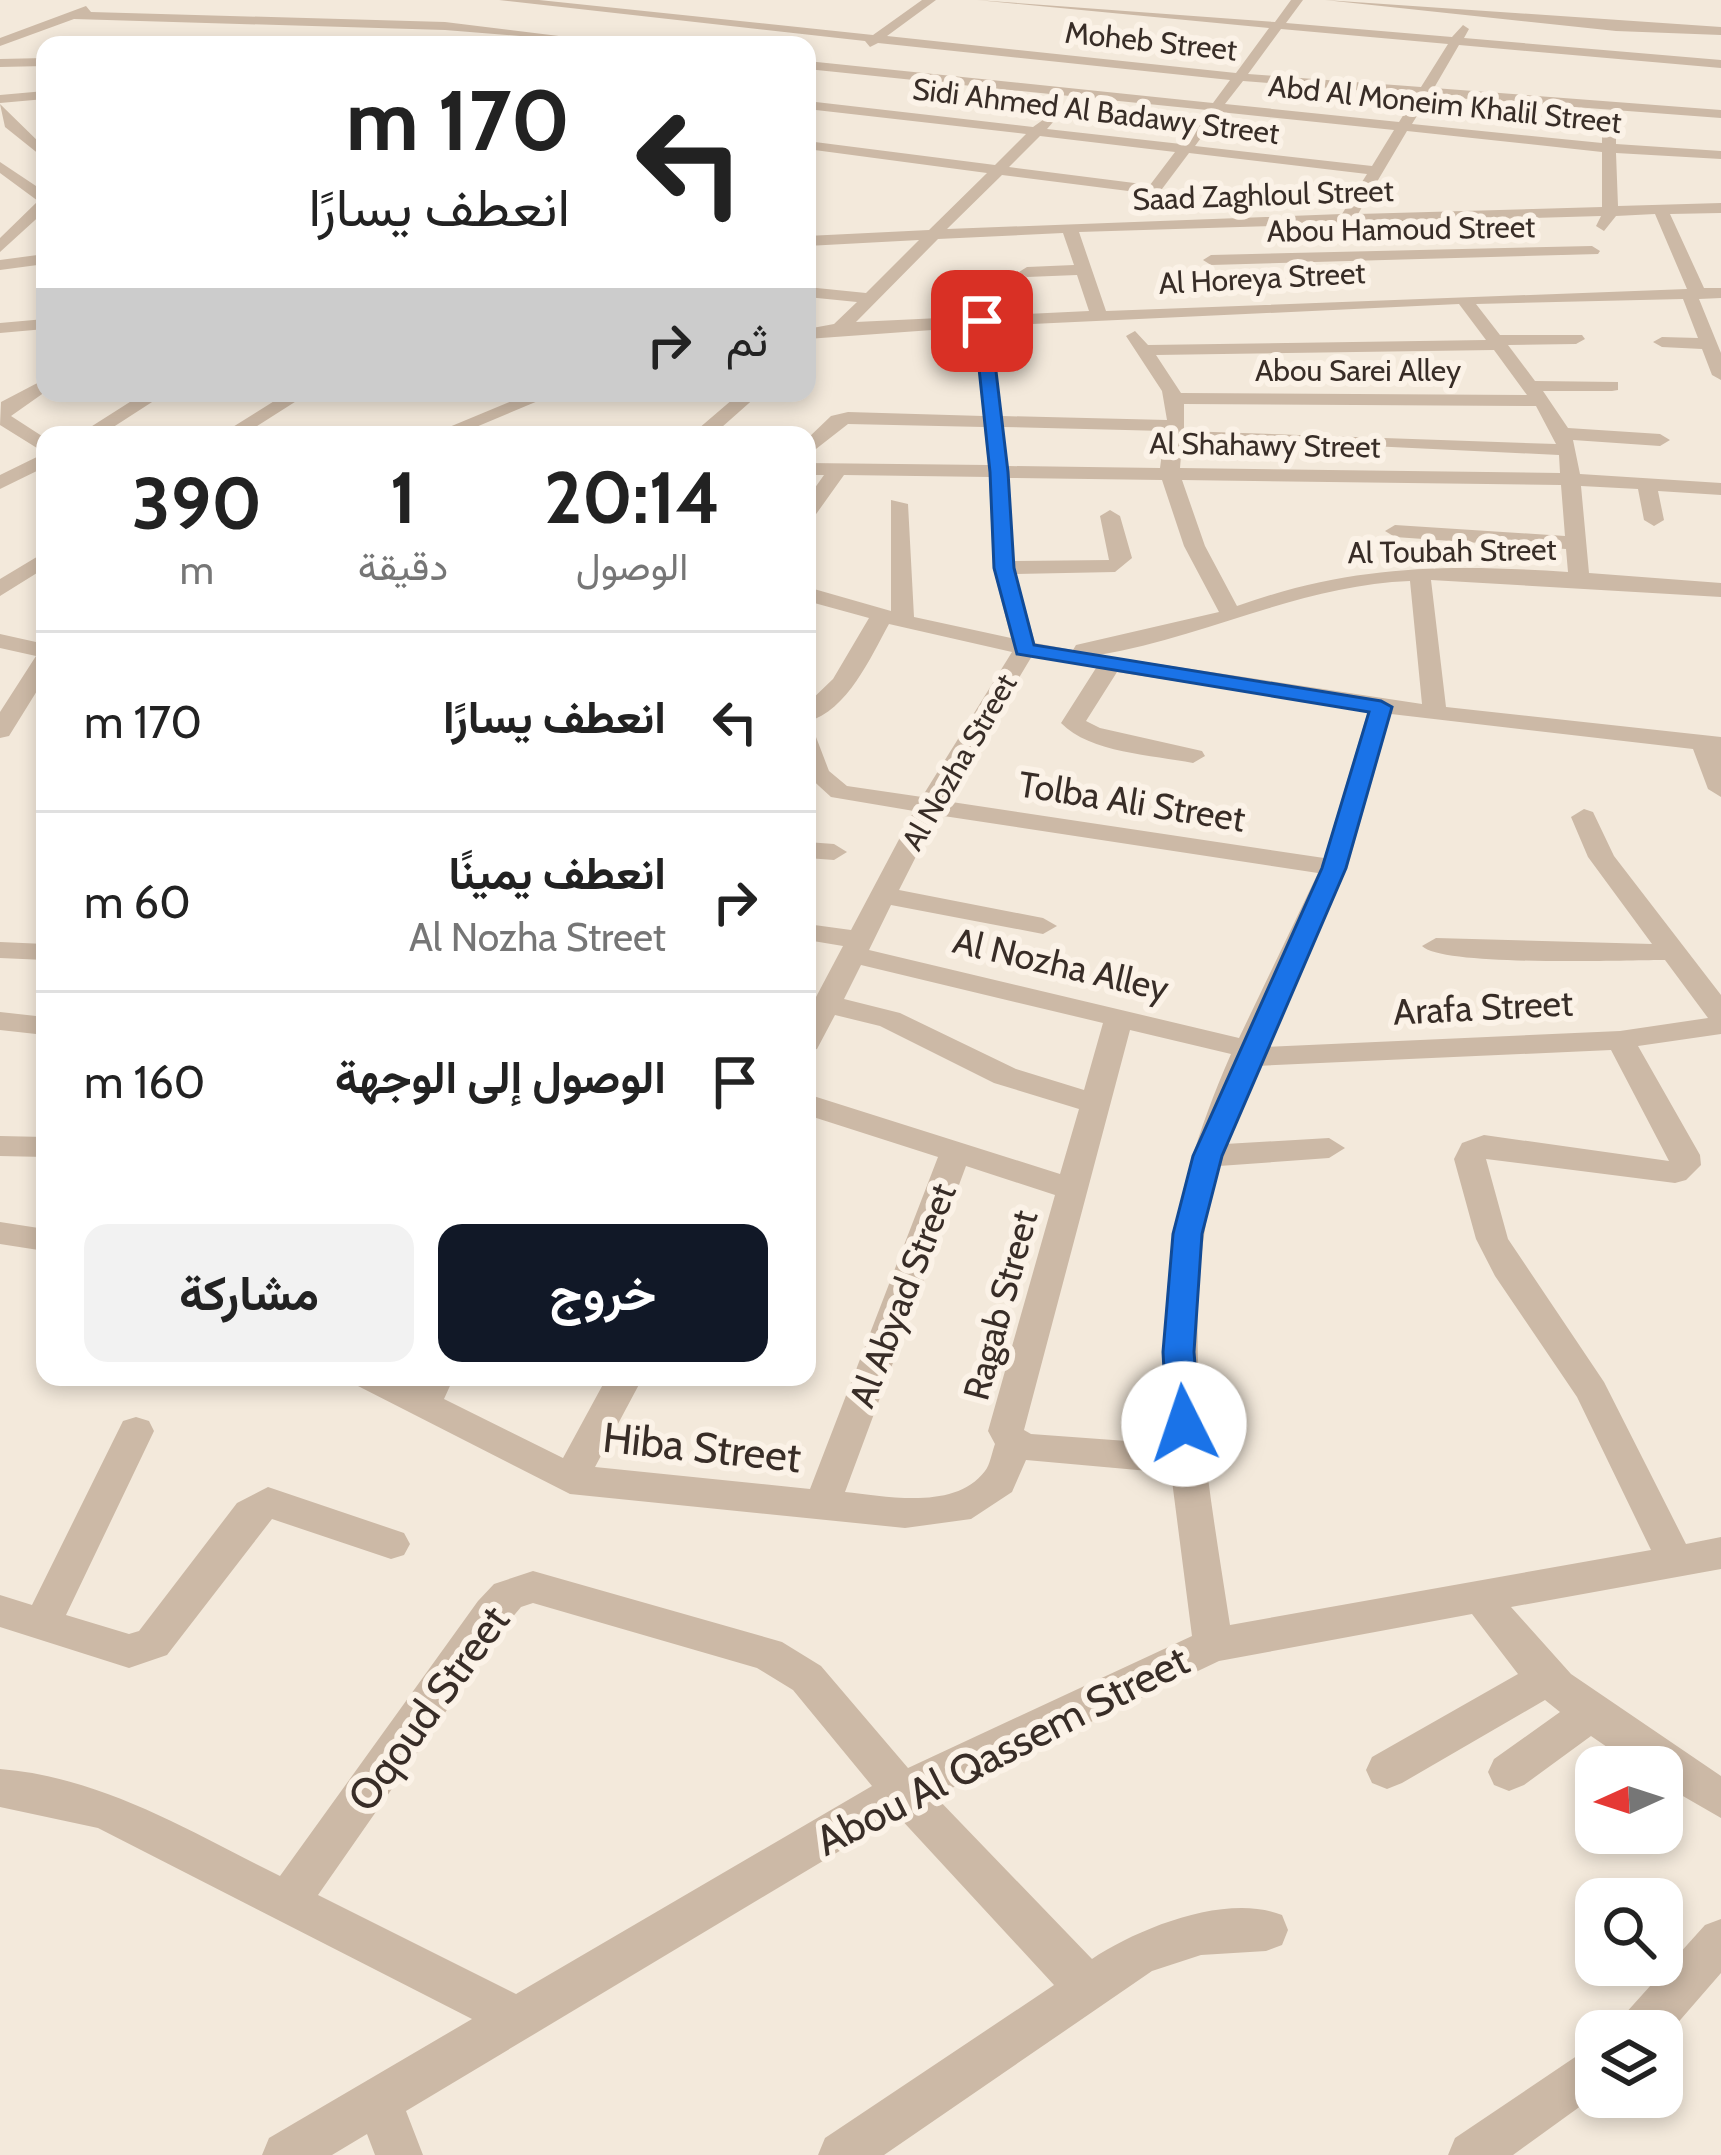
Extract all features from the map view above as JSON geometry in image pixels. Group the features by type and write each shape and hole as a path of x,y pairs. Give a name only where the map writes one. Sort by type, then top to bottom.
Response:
{"street":[{"path":"0,42 115,0"},
{"name":"Moheb Street","path":"505,0 1240,77 1721,113"},
{"path":"821,79 930,0"},
{"path":"983,0 1064,3 1157,16 1721,64"},
{"path":"1140,32 1172,0"},
{"path":"1128,225 1297,0"},
{"path":"1331,0 1721,31"},
{"path":"1348,219 1481,0"},
{"path":"70,16 448,19 564,36"},
{"path":"443,36 448,19"},
{"path":"205,36 227,20"},
{"path":"1614,58 1616,20"},
{"path":"820,45 861,50"},
{"path":"816,312 846,321 1123,47"},
{"path":"0,63 36,62"},
{"name":"Abd Al Moneim Khalil Street","path":"816,65 1402,128 1721,155"},
{"path":"36,97 0,104 10,124 36,148"},
{"path":"1590,296 1592,251 1610,213 1610,105"},
{"name":"Sidi Ahmed Al Badawy Street","path":"816,106 1378,171"},
{"path":"10,124 27,122"},
{"path":"25,140 36,138"},
{"path":"816,146 1155,190"},
{"path":"0,166 36,197"},
{"path":"0,192 36,199"},
{"path":"0,247 36,202"},
{"name":"Saad Zaghloul Street","path":"816,241 1128,225 1721,208"},
{"path":"1661,211 1711,325 1709,344 1721,375"},
{"path":"1070,230 1099,315"},
{"name":"Abou Hamoud Street","path":"1211,260 1592,251"},
{"path":"1440,255 1454,269"},
{"path":"1330,257 1342,273"},
{"path":"0,265 36,260"},
{"path":"1028,272 1084,270"},
{"path":"816,293 868,298"},
{"name":"Al Horeya Street","path":"816,331 846,321 1126,314 1359,296 1721,293"},
{"path":"1470,294 1564,441 1579,580"},
{"path":"1126,314 1141,350 1174,398 1170,474 1214,594 1232,614"},
{"name":"Al Nozha Street","path":"816,1025 929,806 1025,650 1004,568 982,321"},
{"path":"5,330 36,325"},
{"path":"1662,342 1709,344"},
{"path":"1141,350 1581,347"},
{"name":"Abou Sarei Alley","path":"1174,398 1536,394 1612,386"},
{"path":"36,389 8,406 1,417 36,441"},
{"path":"103,426 142,402"},
{"path":"245,426 285,402"},
{"path":"490,402 500,410"},
{"path":"462,426 522,402"},
{"path":"712,426 741,402"},
{"path":"498,426 500,410"},
{"path":"816,441 838,420 848,418 1350,439 1660,440"},
{"path":"0,483 36,464"},
{"name":"Al Shahawy Street","path":"816,470 1571,479 1721,489"},
{"path":"816,501 838,470"},
{"path":"1647,484 1654,520"},
{"path":"816,709 828,702 892,620 898,504"},
{"path":"1004,568 1115,566 1121,558 1110,516"},
{"path":"1395,532 1576,543"},
{"path":"0,590 36,564"},
{"path":"1420,576 1435,715"},
{"name":"Al Toubah Street","path":"1050,654 1148,639 1285,593 1349,580 1420,576 1579,580 1721,590"},
{"path":"816,597 892,620 1110,664 1435,715 1712,744 1721,789"},
{"path":"0,640 36,652"},
{"path":"1110,664 1072,723 1092,734 1193,756"},
{"path":"0,730 36,670"},
{"path":"1213,1645 1186,1460 1178,1352 1187,1234 1208,1156 1249,1053 1334,868 1381,707"},
{"name":"Tolba Ali Street","path":"816,773 840,792 1334,868"},
{"path":"1584,818 1601,857 1721,1015"},
{"path":"883,895 1043,926"},
{"name":"Al Nozha Alley","path":"816,935 1249,1053"},
{"path":"1436,946 1672,952"},
{"path":"0,950 36,952"},
{"path":"827,1004 903,1024 1005,1076 1096,1104"},
{"name":"Ragab Street","path":"1119,1018 1006,1431 1014,1443 1031,1448 1186,1460"},
{"path":"0,1021 36,1025"},
{"name":"Arafa Street","path":"1249,1053 1620,1040 1721,1025"},
{"path":"1620,1040 1684,1155 1685,1166 1675,1172 1484,1145 1472,1150 1470,1160 1492,1239 1592,1391 1676,1561"},
{"path":"816,1107 1072,1189"},
{"path":"0,1146 36,1147"},
{"path":"1208,1156 1329,1148"},
{"name":"Al Abyad Street","path":"822,1505 956,1152"},
{"path":"0,1233 36,1239"},
{"path":"570,1478 620,1386"},
{"name":"Hiba Street","path":"429,1391 570,1478 904,1513 958,1508 999,1482 1014,1443"},
{"path":"42,1624 136,1431"},
{"path":"0,1611 129,1651 153,1643 250,1514 268,1502 391,1544"},
{"name":"Abou Al Qassem Street","path":"286,2155 902,1791 1213,1645 1721,1553"},
{"name":"Oqoud Street","path":"286,1904 492,1613 508,1595 533,1587 767,1654 806,1678 902,1791 1087,1986"},
{"path":"1480,1594 1506,1638 1545,1679 1721,1798"},
{"path":"1387,1770 1545,1679"},
{"path":"1509,1772 1590,1713"},
{"path":"0,1788 106,1811 518,2018"},
{"path":"842,2155 1140,1953 1201,1934 1266,1930"},
{"path":"1659,2010 1721,1940"},
{"path":"1472,2155 1575,2081"},
{"path":"378,2101 399,2155"}],"route":[{"path":"982,321 1004,568 1025,650 1381,707 1334,868 1247,1057 1208,1156 1187,1234 1178,1352 1184,1424"}]}
